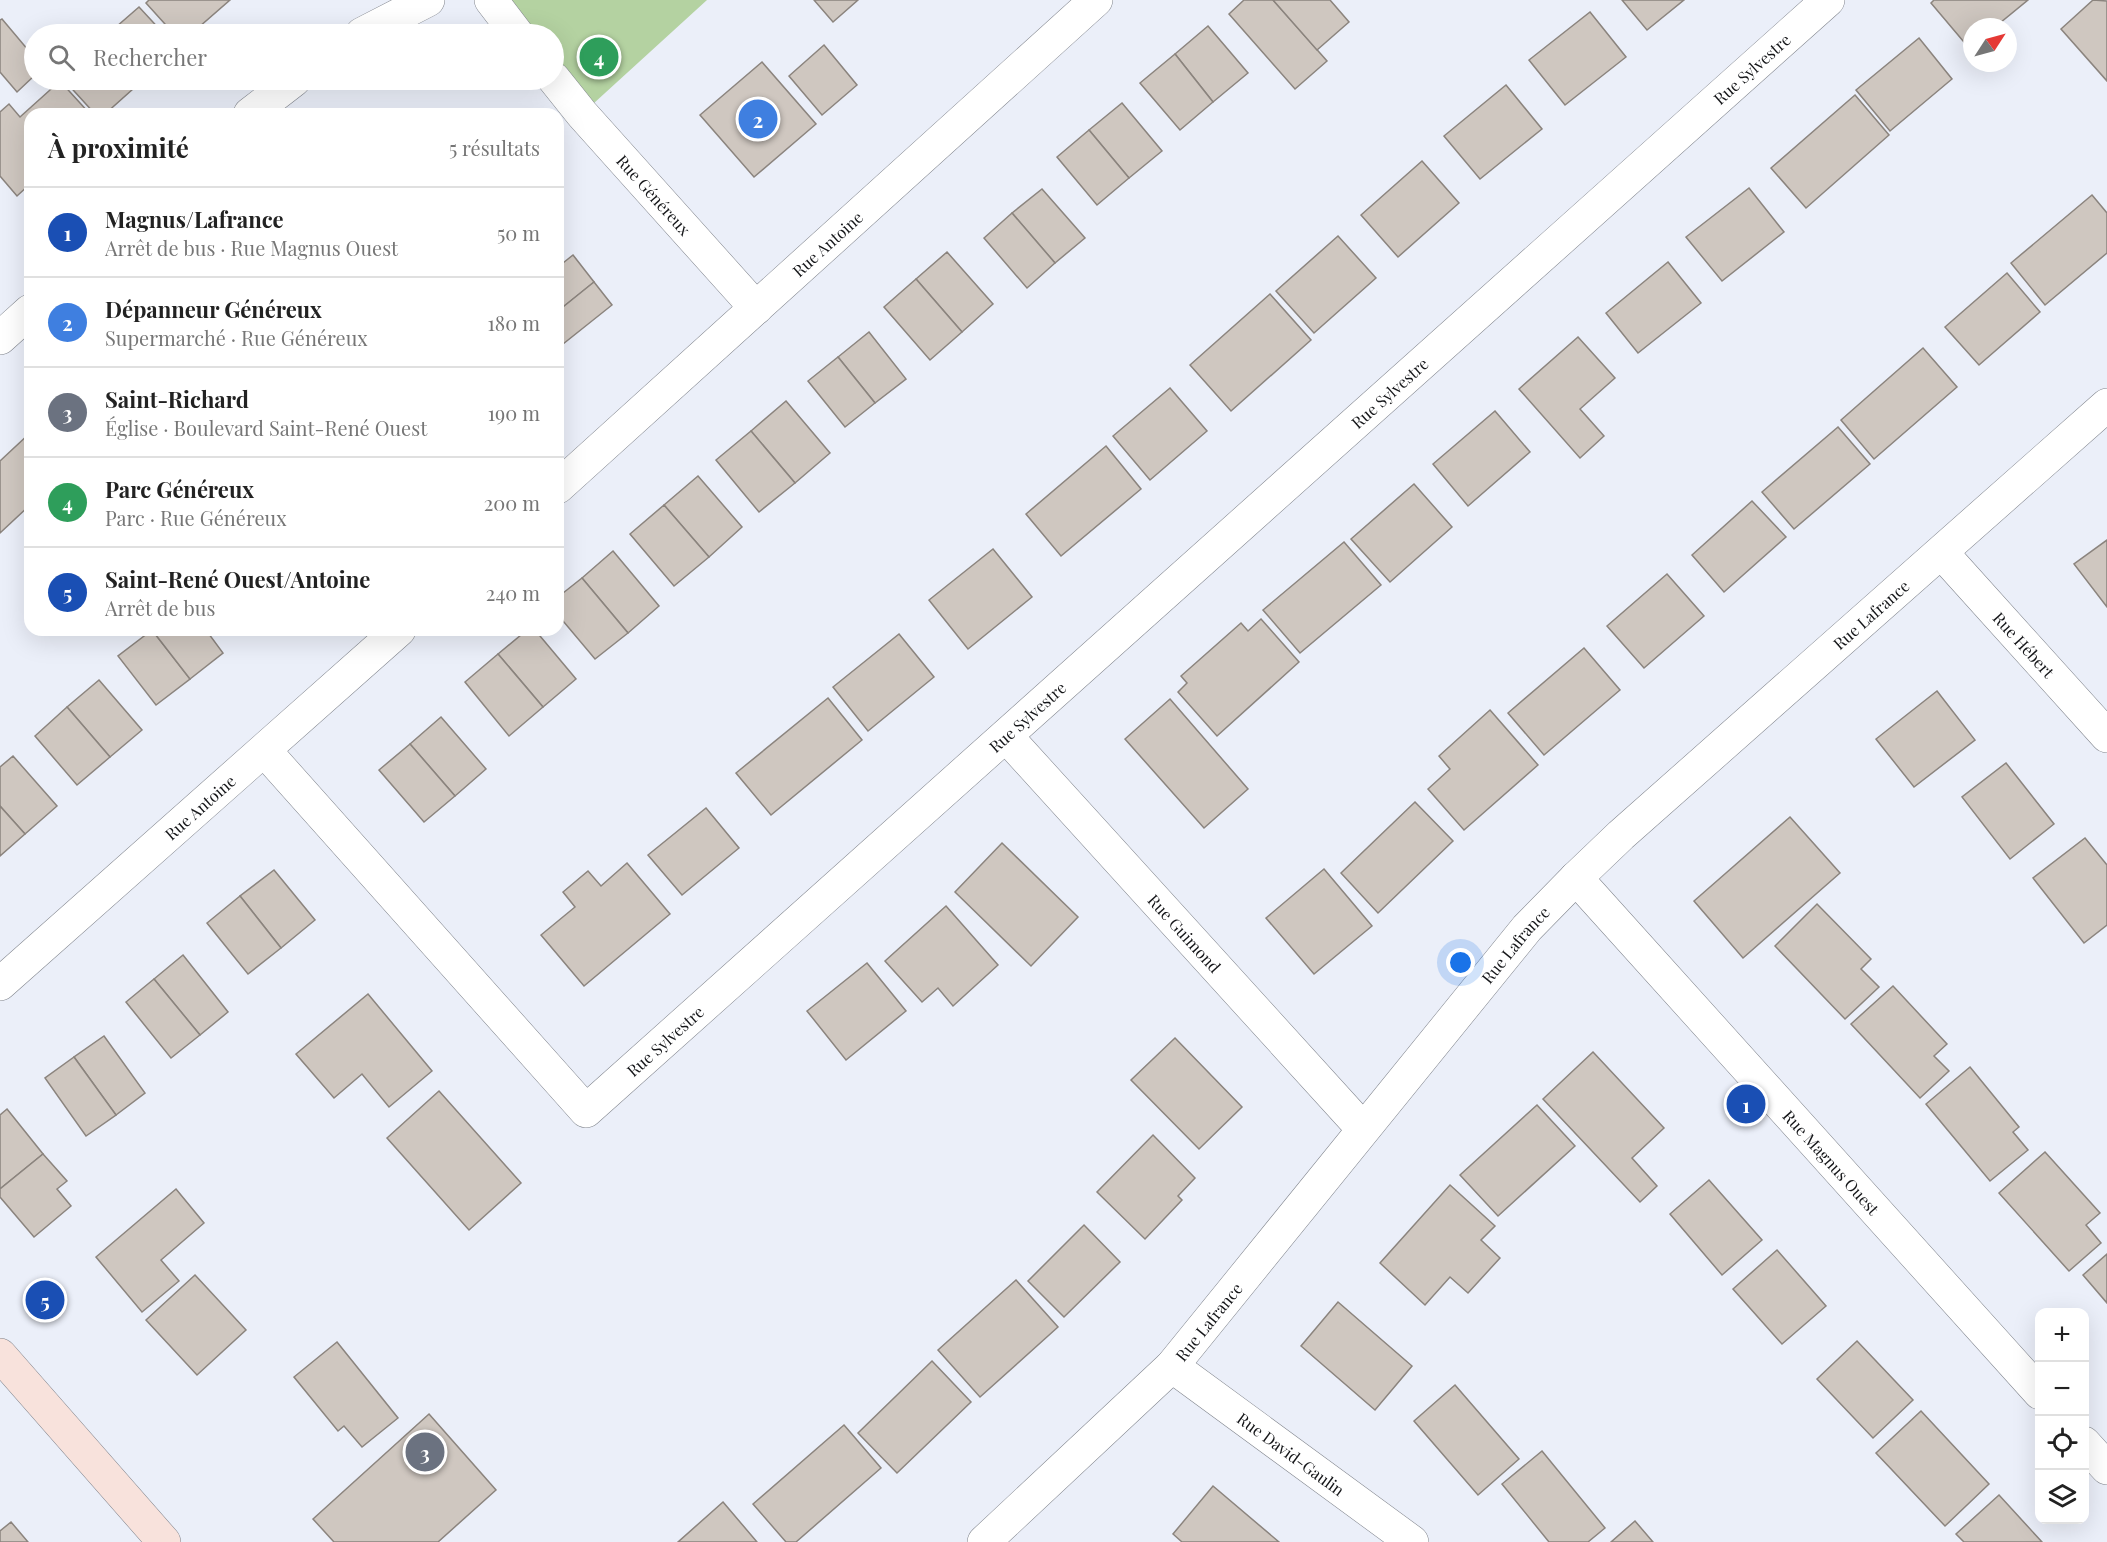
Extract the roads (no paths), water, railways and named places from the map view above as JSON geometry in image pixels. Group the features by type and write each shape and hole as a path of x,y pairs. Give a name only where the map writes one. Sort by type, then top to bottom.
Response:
{"street":[{"path":"381,24 428,0"},
{"path":"491,0 509,24"},
{"name":"Rue Antoine","path":"564,482 1096,0"},
{"name":"Rue Sylvestre","path":"265,751 586,1111 1828,0"},
{"path":"258,108 281,90"},
{"name":"Rue Généreux","path":"562,90 756,308"},
{"path":"0,338 24,316"},
{"name":"Rue Lafrance","path":"984,1542 1172,1366 1527,928 1576,878 1621,835 2107,405"},
{"name":"Rue Hébert","path":"1942,553 2107,736"},
{"name":"Rue Antoine","path":"0,984 392,636"},
{"name":"Rue Guimond","path":"1006,736 1363,1129"},
{"name":"Rue Magnus Ouest","path":"1576,878 2035,1387"},
{"path":"0,1355 164,1542"},
{"name":"Rue David-Gaulin","path":"1172,1366 1412,1542"},
{"path":"2089,1448 2107,1468"}],"place":[{"name":"Parc Généreux","path":"599,57"},
{"name":"Dépanneur Généreux","path":"758,119"},
{"name":"Magnus/Lafrance","path":"1746,1104"},
{"name":"Saint-René Ouest/Antoine","path":"45,1300"},
{"name":"Saint-Richard","path":"425,1452"}]}
